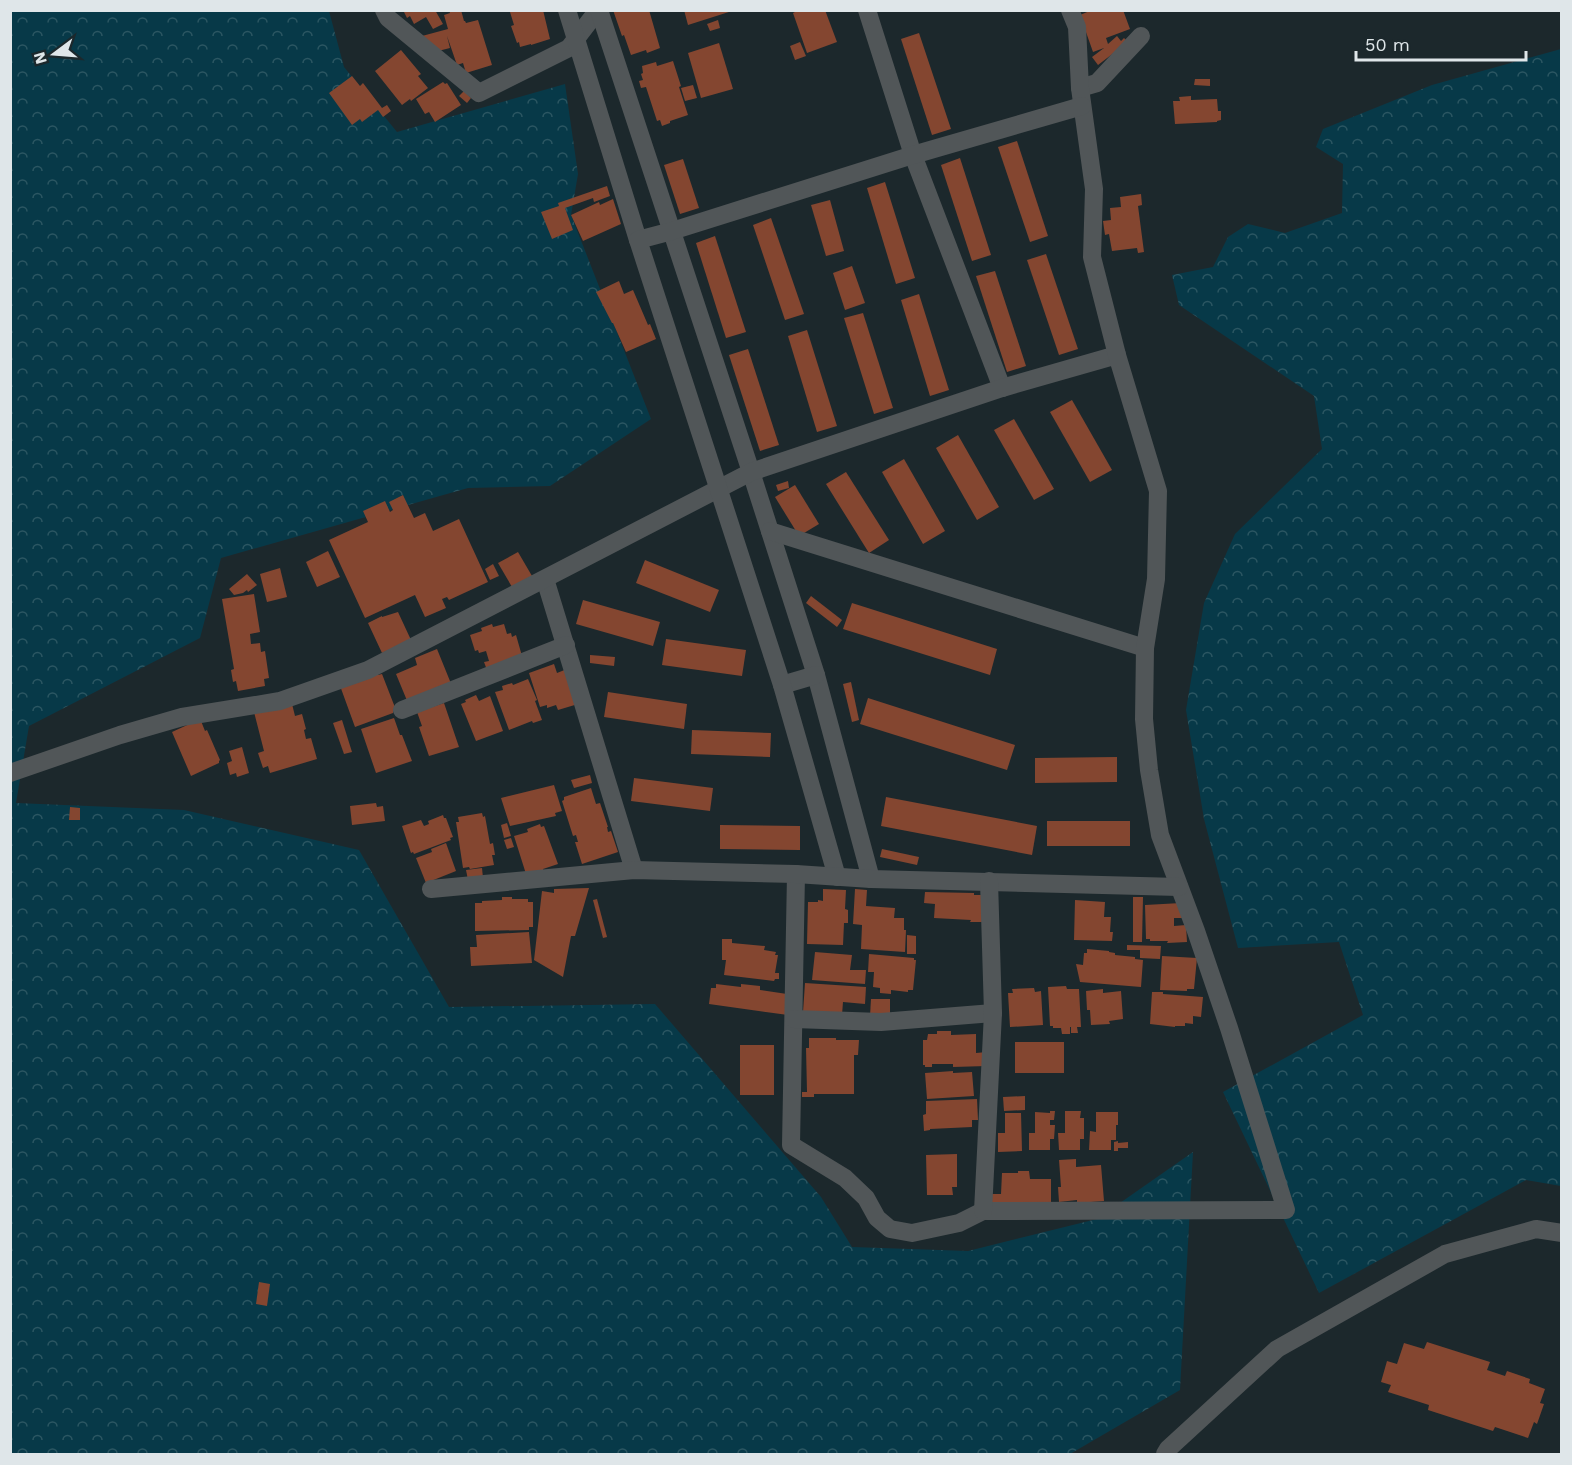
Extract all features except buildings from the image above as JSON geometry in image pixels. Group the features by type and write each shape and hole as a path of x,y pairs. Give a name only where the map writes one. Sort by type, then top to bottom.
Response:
{"street":[{"path":"384,10 388,18 479,93 569,48 599,10"},
{"path":"567,10 638,240 782,685 837,877"},
{"path":"599,10 816,675 871,879"},
{"path":"867,10 913,155 1002,388"},
{"path":"796,874 791,1145 846,1178 866,1198 878,1218 890,1228 912,1233 959,1222 983,1211 1286,1210 1229,1028 1161,835 1149,770 1144,719 1144,648 1156,579 1158,491 1117,355 1092,257 1094,189 1081,97 1077,27 1070,10"},
{"path":"638,240 913,155 1081,97 1141,36"},
{"path":"10,772 182,717 280,701 368,670 751,472 1002,388 1117,355"},
{"path":"770,531 1144,648"},
{"path":"545,579 634,870"},
{"path":"402,710 566,645"},
{"path":"782,685 816,675"},
{"path":"431,889 634,870 1179,887"},
{"path":"983,1211 993,1013 989,881"},
{"path":"794,1019 881,1022 993,1013"},
{"path":"1165,1455 1168,1449 1277,1349 1445,1254 1536,1229 1562,1233"}],"green space":[{"path":"10,11 329,11 344,67 397,132 565,84 578,174 571,215 651,419 550,486 468,488 221,558 200,638 29,726 16,803 184,810 359,850 449,1007 655,1004 821,1197 852,1247 968,1251 1097,1219 1193,1152 1180,1390 1070,1454 11,1454"},
{"path":"1561,49 1561,1186 1526,1180 1319,1293 1223,1092 1363,1015 1339,942 1238,948 1204,819 1186,710 1204,603 1235,534 1322,449 1314,396 1179,305 1172,275 1213,267 1228,237 1248,224 1285,233 1342,213 1343,164 1316,147 1323,129 1432,85"}]}
